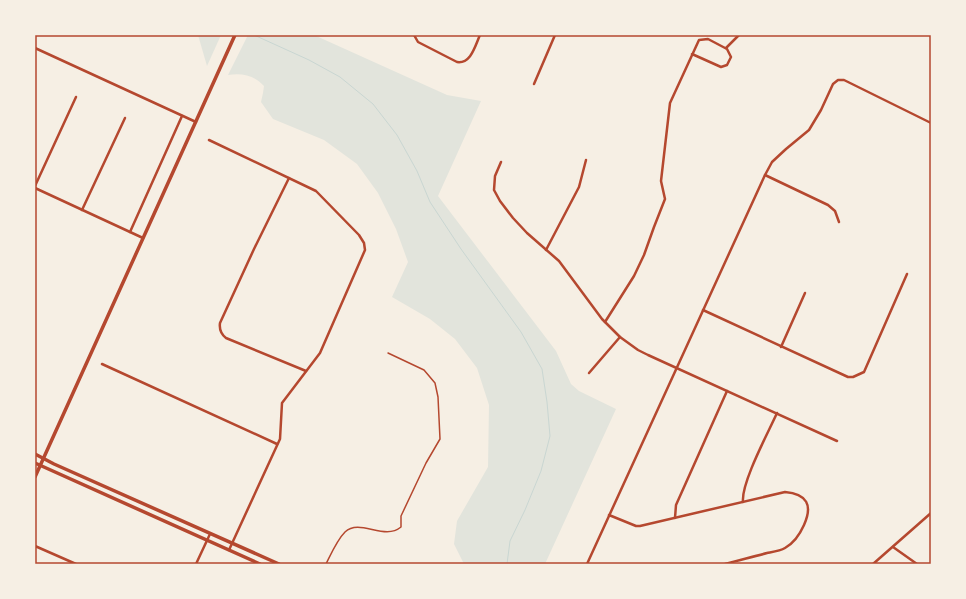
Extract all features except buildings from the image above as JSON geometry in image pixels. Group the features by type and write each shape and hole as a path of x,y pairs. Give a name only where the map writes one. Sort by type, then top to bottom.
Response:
{"main road":[{"path":"35,477 236,35"},
{"path":"35,454 232,543 270,562 279,564"},
{"path":"35,463 260,564"},
{"path":"128,505 131,498"}],"street":[{"path":"414,36 418,42 457,62 464,62 470,57 480,35"},
{"path":"534,84 555,35"},
{"path":"726,48 739,35"},
{"path":"605,322 634,276 644,255 665,199 661,181 670,103 692,54 699,40 708,39 726,48 731,57 727,65 721,67 692,54"},
{"path":"35,48 196,123"},
{"path":"587,564 702,310 772,162 810,129 832,86 838,80 844,80 931,123"},
{"path":"76,97 35,187 143,238"},
{"path":"130,232 182,116"},
{"path":"82,210 125,118"},
{"path":"209,140 316,191 360,235 364,243 365,250 320,353 282,403 280,439 229,550"},
{"path":"546,250 579,187 586,160"},
{"path":"501,162 495,176 494,190 500,201 527,233 559,261 605,322 620,337 638,350 837,440"},
{"path":"765,175 828,205 835,211 839,222"},
{"path":"289,178 220,323 221,332 226,338 306,371"},
{"path":"702,310 848,377 853,377 864,372 907,274"},
{"path":"781,347 805,293"},
{"path":"589,373 620,337"},
{"path":"102,364 277,444"},
{"path":"675,518 676,505 727,391"},
{"path":"743,502 742,496 747,481 777,413"},
{"path":"610,515 636,526 640,526 785,492 794,493 803,497 809,510 807,518 797,538 784,548 725,564"},
{"path":"873,564 931,513"},
{"path":"196,564 210,533"},
{"path":"35,546 76,564"},
{"path":"894,547 917,564"}],"lane":[{"path":"326,564 334,548 346,531 357,528 390,533 401,528 401,516 426,463 440,439 438,397 435,383 424,370 388,353"}],"shaded area":[{"path":"198,35 221,35 207,66"},
{"path":"248,35 314,35 447,95 481,101 438,196 556,351 571,384 579,391 616,409 545,564 464,564 454,544 457,521 488,467 489,405 477,368 455,339 430,319 392,297 408,262 396,229 378,193 357,164 324,140 273,119 261,102 264,86 256,79 238,74 228,75"}],"waterway":[{"path":"254,35 309,60 340,77 373,104 397,135 417,171 430,202 461,249 521,332 542,369 550,436 541,471 510,541 507,564"}]}
